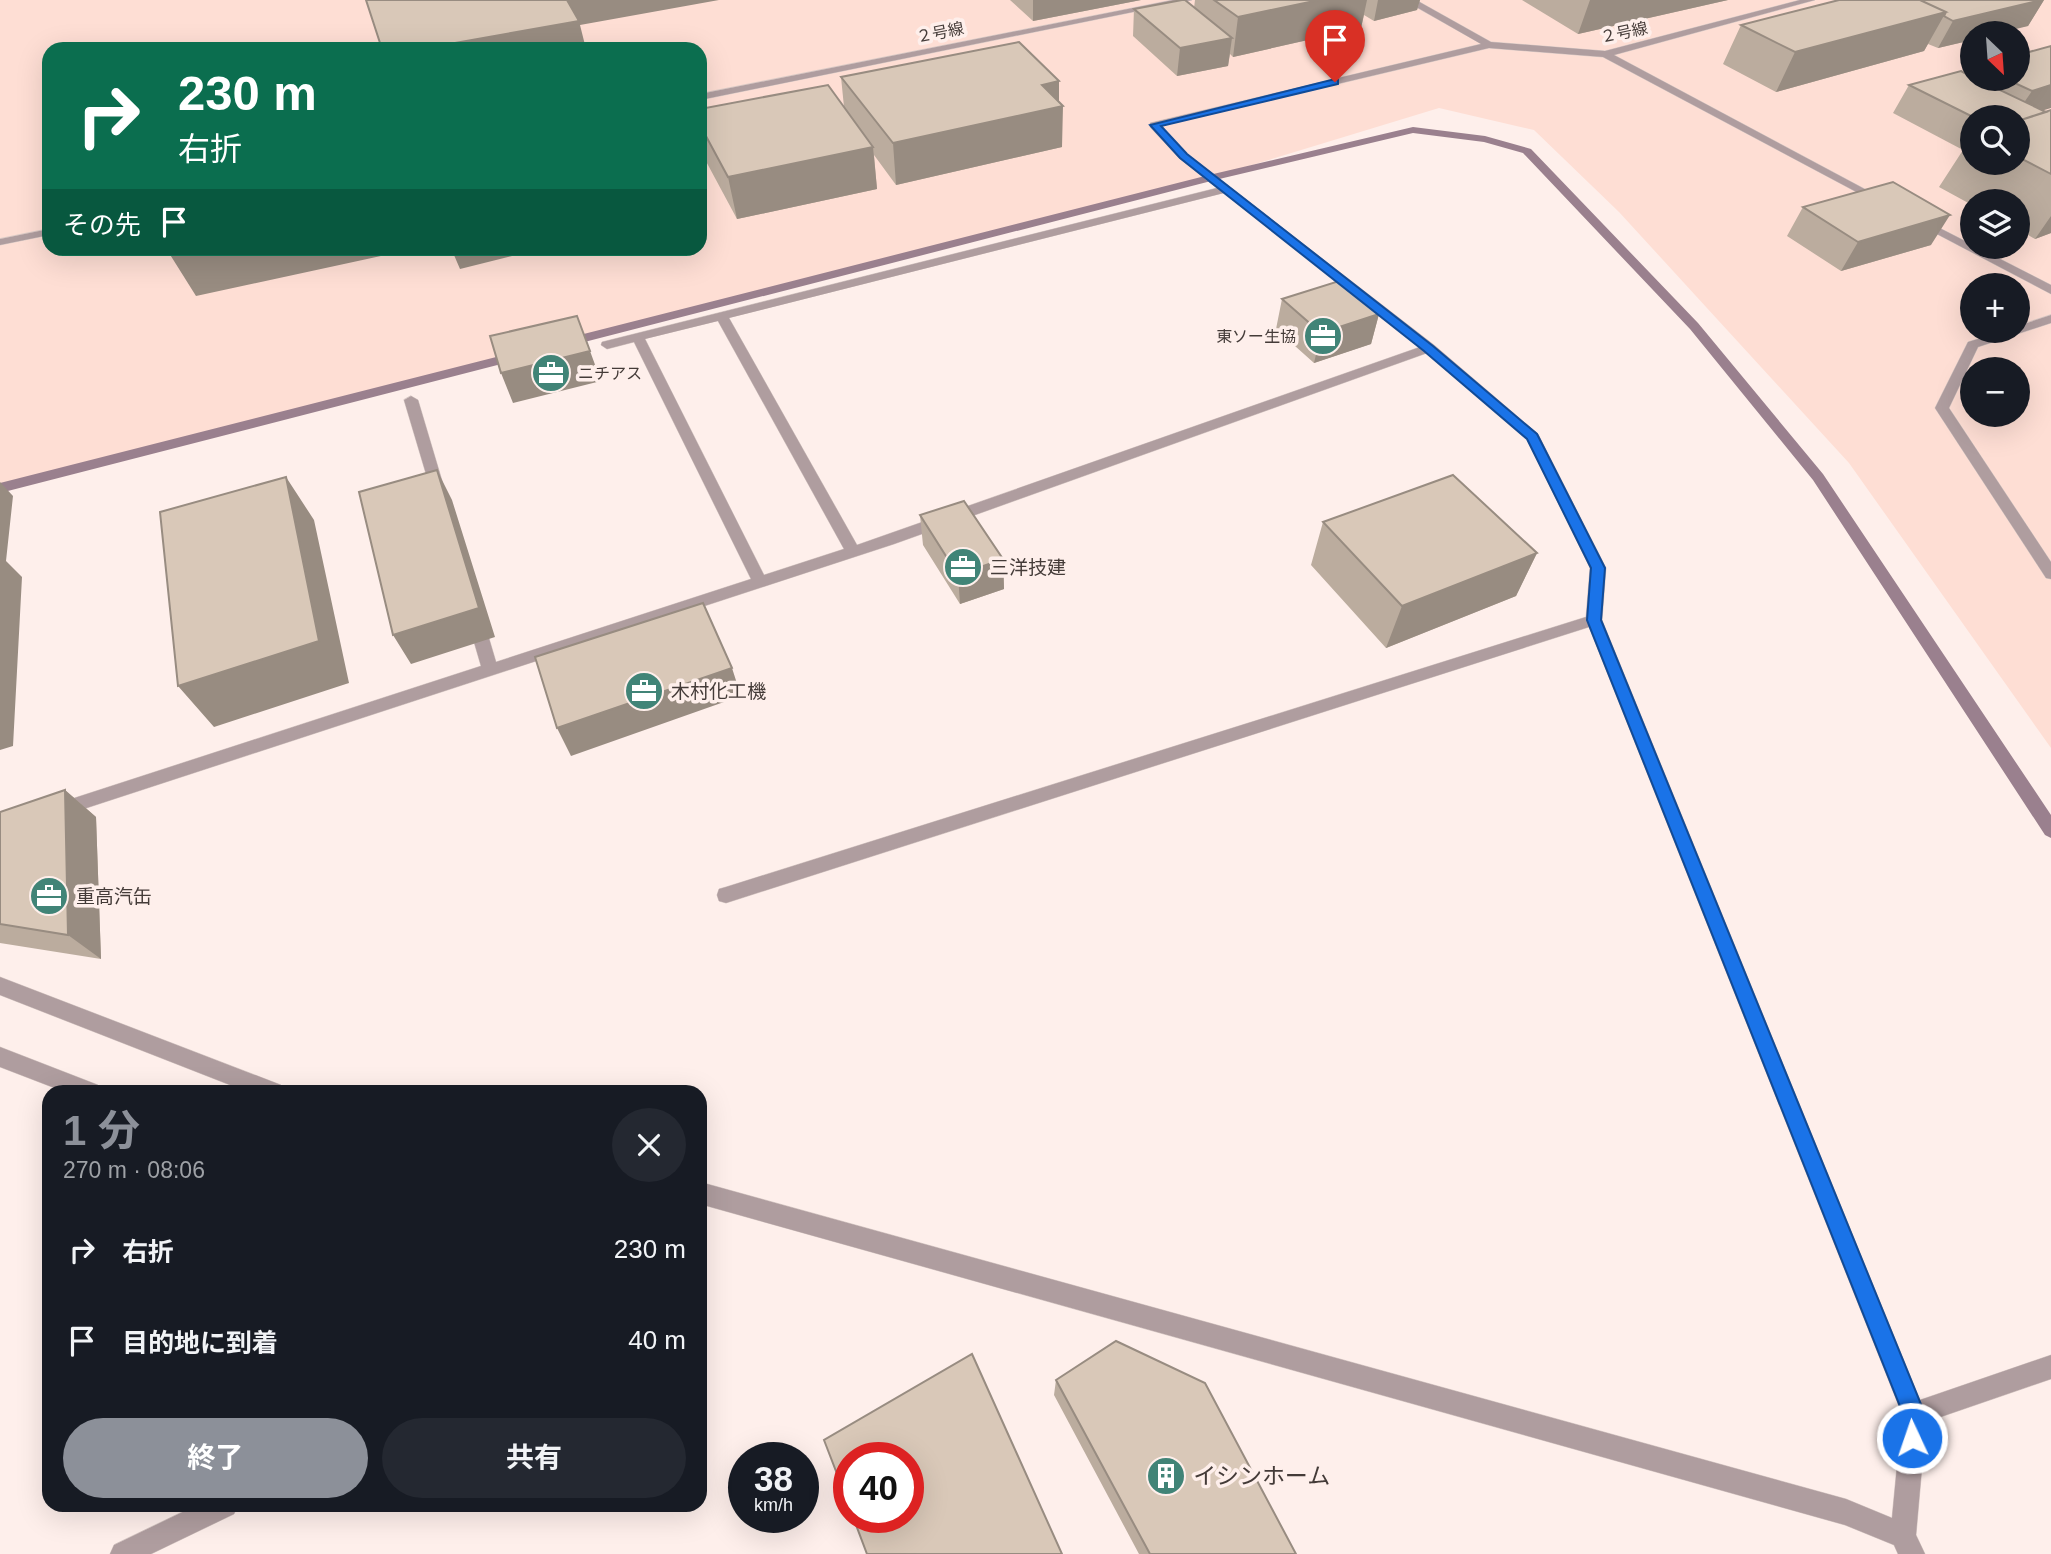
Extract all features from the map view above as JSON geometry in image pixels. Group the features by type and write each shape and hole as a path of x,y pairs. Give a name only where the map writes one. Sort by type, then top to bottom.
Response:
{"street":[{"name":"２号線","path":"707,96 1187,0"},
{"name":"２号線","path":"1409,0 1489,45 1605,54 1810,0"},
{"path":"707,1195 1846,1512 1908,1545 1914,1414 1594,620 1598,568 1533,437 1429,348 1183,156 1154,125 1489,45"},
{"path":"1605,54 1894,207"},
{"path":"607,345 1228,189"},
{"path":"1906,214 2051,290"},
{"path":"0,242 42,233"},
{"path":"722,316 853,552"},
{"path":"2030,326 2051,319"},
{"path":"638,337 760,582"},
{"path":"1979,343 1973,345 1942,408 2051,574"},
{"path":"38,816 853,552 1429,348"},
{"path":"411,400 445,515"},
{"path":"471,605 490,669"},
{"path":"726,895 1594,620"},
{"path":"0,986 256,1085"},
{"path":"0,1057 73,1085"},
{"path":"1914,1414 2051,1367"},
{"path":"123,1554 210,1512"}],"shaded area":[{"path":"0,0 2051,0 2051,748 1849,463 1619,212 1534,130 1439,108 1213,177 0,488"}],"building":[{"path":"366,0 567,0 579,21 460,42 380,42"},
{"path":"1185,0 1232,38 1180,48 1134,9"},
{"path":"1214,0 1319,0 1238,17"},
{"path":"1839,0 1920,0 1946,12 1795,52 1741,25"},
{"path":"1920,0 2042,0 1953,21 1944,16 1946,12"},
{"path":"1019,42 1059,81 1042,85 1063,106 893,143 841,77"},
{"path":"2051,46 2051,85 2030,90 2030,52"},
{"path":"1960,71 1960,91 2002,91 2046,112 2030,117 2030,105 1960,105 1960,110 1909,85"},
{"path":"828,85 873,147 728,177 707,138 707,108"},
{"path":"2051,110 2051,174 2030,163 2030,117"},
{"path":"1893,182 1950,215 1858,242 1803,207"},
{"path":"1339,281 1379,314 1321,333 1282,299"},
{"path":"577,316 590,351 501,373 490,336"},
{"path":"437,470 479,608 393,635 359,492"},
{"path":"1453,475 1537,553 1402,606 1323,522"},
{"path":"286,477 319,641 178,686 160,512"},
{"path":"964,501 1003,559 958,575 920,515"},
{"path":"703,603 732,668 557,728 535,657"},
{"path":"65,790 68,935 0,924 0,812"},
{"name":"イシンホーム","path":"1116,1341 1205,1383 1296,1554 1150,1554 1056,1380"},
{"path":"972,1354 1062,1554 867,1554 859,1533 924,1533 924,1442 833,1442 833,1463 824,1440"}],"waterway":[{"path":"565,343 1213,177 1413,130 1485,139 1527,151 1694,326 1818,477 2051,830"},
{"path":"0,488 520,355"}],"place":[{"name":"東ソー生協","path":"1323,336"},
{"name":"ニチアス","path":"551,373"},
{"name":"三洋技建","path":"963,567"},
{"name":"木村化工機","path":"644,691"},
{"name":"重高汽缶","path":"49,896"},
{"name":"イシンホーム","path":"1166,1476"}],"route":[{"path":"1335,82 1154,125 1183,156 1429,348 1533,437 1598,568 1594,620 1914,1414 1912,1438"}]}
